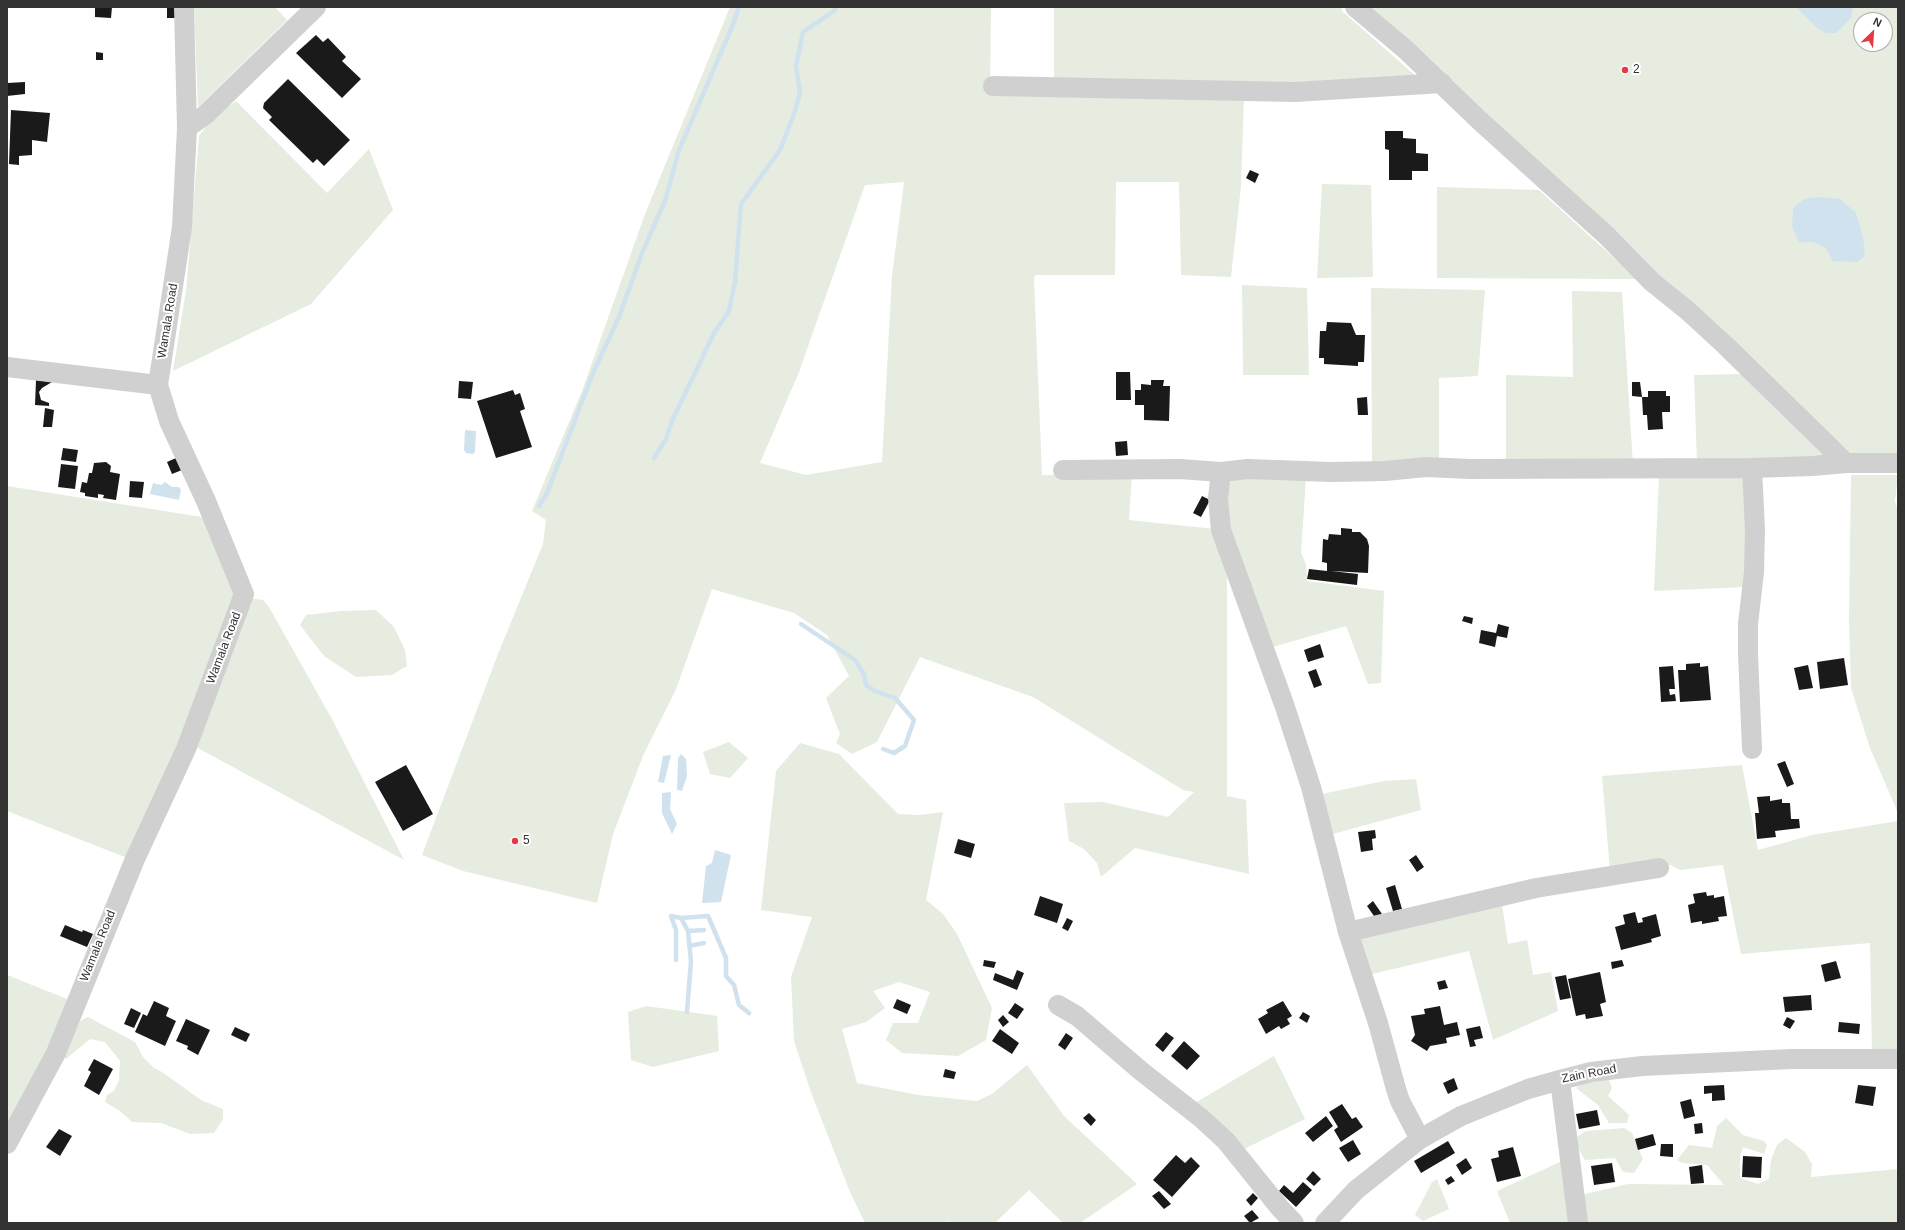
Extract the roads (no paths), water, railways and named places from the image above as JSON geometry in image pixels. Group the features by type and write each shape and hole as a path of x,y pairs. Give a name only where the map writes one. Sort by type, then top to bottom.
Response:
{"street":[{"name":"Wamala Road","path":"7,1144 56,1053 134,859 186,749 244,594 206,500 169,421 158,385 182,227 187,128 184,7"},
{"path":"187,128 205,115 316,7"},
{"path":"1355,7 1405,49 1442,83 1479,120 1607,236 1652,282 1688,311 1725,345 1846,463"},
{"path":"993,86 1295,92 1442,83"},
{"path":"7,367 158,385"},
{"path":"1063,470 1180,469 1221,472 1248,468 1297,472 1358,472 1426,467 1470,469 1752,468 1814,466 1846,463 1898,463"},
{"path":"1752,468 1754,565 1748,624 1752,749"},
{"path":"1221,472 1218,498 1221,530 1285,707 1309,780 1322,825 1348,932 1378,1023 1400,1101 1420,1139"},
{"path":"1348,932 1536,888 1659,868"},
{"path":"1058,1005 1077,1016 1141,1071 1201,1118 1226,1141 1280,1208 1294,1223"},
{"name":"Zain Road","path":"1325,1223 1356,1190 1420,1139 1461,1116 1528,1089 1591,1072 1642,1066 1792,1059 1898,1059"},
{"path":"1560,1080 1578,1223"}],"water":[{"path":"1796,7 1853,7 1851,18 1836,33 1826,33 1817,28"},
{"path":"1820,197 1840,199 1856,213 1863,237 1865,256 1857,262 1833,261 1826,248 1813,242 1799,242 1792,226 1793,208 1804,199"},
{"path":"465,430 476,431 475,452 473,454 466,453 464,450"},
{"path":"165,482 172,487 179,487 181,490 179,500 150,494 153,483 161,485"},
{"path":"681,754 686,759 687,776 682,791 677,790 678,758"},
{"path":"671,755 664,783 658,782 663,756"},
{"path":"671,792 670,809 677,824 672,834 662,813 662,793"},
{"path":"715,850 731,855 721,902 702,903 706,866 712,863"}],"waterway":[{"path":"539,506 547,493 593,373 619,317 642,253 665,201 679,150 732,27 739,7"},
{"path":"654,458 666,439 672,421 714,333 729,311 735,282 741,204 780,150 794,114 800,93 796,66 803,32 834,11 836,7"},
{"path":"801,624 855,660 864,674 866,685 875,691 895,698 914,720 905,746 894,753 883,749"},
{"path":"676,960 676,930 671,916 681,918 688,931 691,961 687,1012"},
{"path":"681,918 708,916 726,958 726,976 734,985 739,1005 749,1013"},
{"path":"688,931 704,930"},
{"path":"689,946 704,943"}],"place":[{"name":"2","path":"1625,70"},
{"name":"5","path":"515,841"}]}
